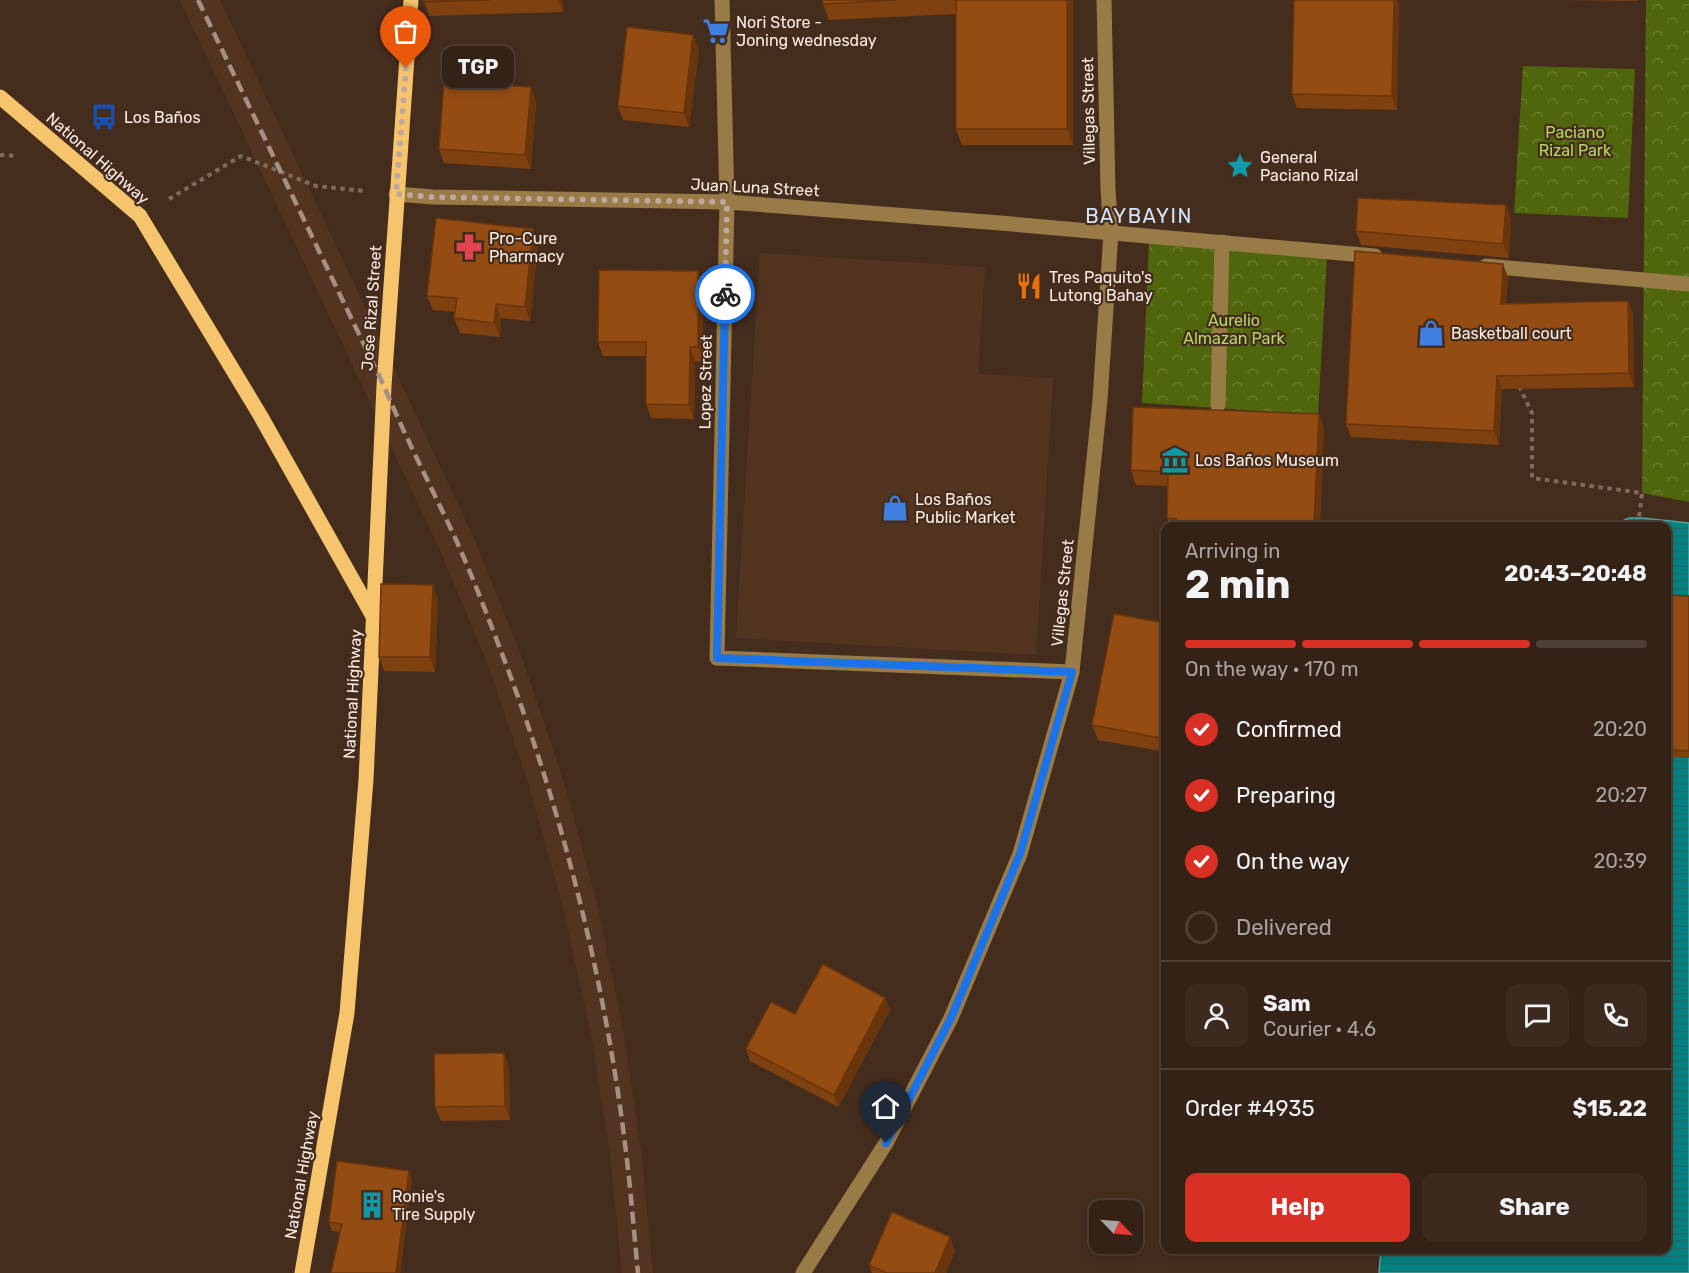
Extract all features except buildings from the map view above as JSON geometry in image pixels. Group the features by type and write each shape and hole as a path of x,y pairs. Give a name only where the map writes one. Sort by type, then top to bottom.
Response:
{"main road":[{"name":"Jose Rizal Street","path":"374,618 384,386 411,0"},
{"name":"National Highway","path":"0,97 140,216 260,415 374,618 366,780 347,1013 303,1273"}],"street":[{"name":"Lopez Street","path":"722,0 727,202 717,658 1072,672"},
{"name":"Villegas Street","path":"803,1273 886,1143 951,1018 1020,854 1072,672 1100,400 1111,232 1104,0"},
{"name":"Juan Luna Street","path":"396,194 445,198 727,202 1111,232 1394,258"},
{"path":"1218,405 1222,242"},
{"path":"1471,265 1689,284"}],"path":[{"path":"140,216 241,156 316,186 396,194"},
{"path":"1517,376 1532,413 1532,477 1642,493 1638,522"}],"shaded area":[{"path":"180,0 220,0 473,536 521,655 562,776 596,899 622,1024 641,1149 653,1273 622,1273 610,1154 590,1029 563,907 529,786 489,667 440,550"},
{"name":"Los Baños Public Market","path":"760,253 985,267 978,374 1053,378 1036,655 736,638"}],"green space":[{"path":"1646,0 1689,0 1689,502 1642,493"},
{"name":"Paciano Rizal Park","path":"1523,66 1635,69 1628,218 1514,213"},
{"name":"Aurelio Almazan Park","path":"1149,243 1327,256 1318,415 1142,403"}],"water":[{"path":"1629,518 1642,518 1689,523 1689,1273 1379,1273 1381,1254 1671,1254 1671,522 1620,522"}],"railway":[{"path":"198,0 457,542 526,719 564,840 607,1027 628,1167 638,1273"}],"way so far":[{"path":"406,68 396,194 433,197 727,202 725,294"}],"place":[{"name":"Nori Store - Joning wednesday","path":"716,31"},
{"name":"TGP","path":"406,68"},
{"name":"Los Baños","path":"104,117"},
{"name":"General Paciano Rizal","path":"1240,166"},
{"name":"Pro-Cure Pharmacy","path":"469,247"},
{"name":"Tres Paquito's Lutong Bahay","path":"1029,286"},
{"name":"Basketball court","path":"1431,333"},
{"name":"Los Baños Museum","path":"1175,460"},
{"name":"Los Baños Public Market","path":"895,508"},
{"name":"Ronie's Tire Supply","path":"372,1205"}],"district":[{"name":"BAYBAYIN","path":"1139,216"}],"route":[{"path":"725,294 717,658 1072,672 1020,854 951,1018 886,1143"}]}
